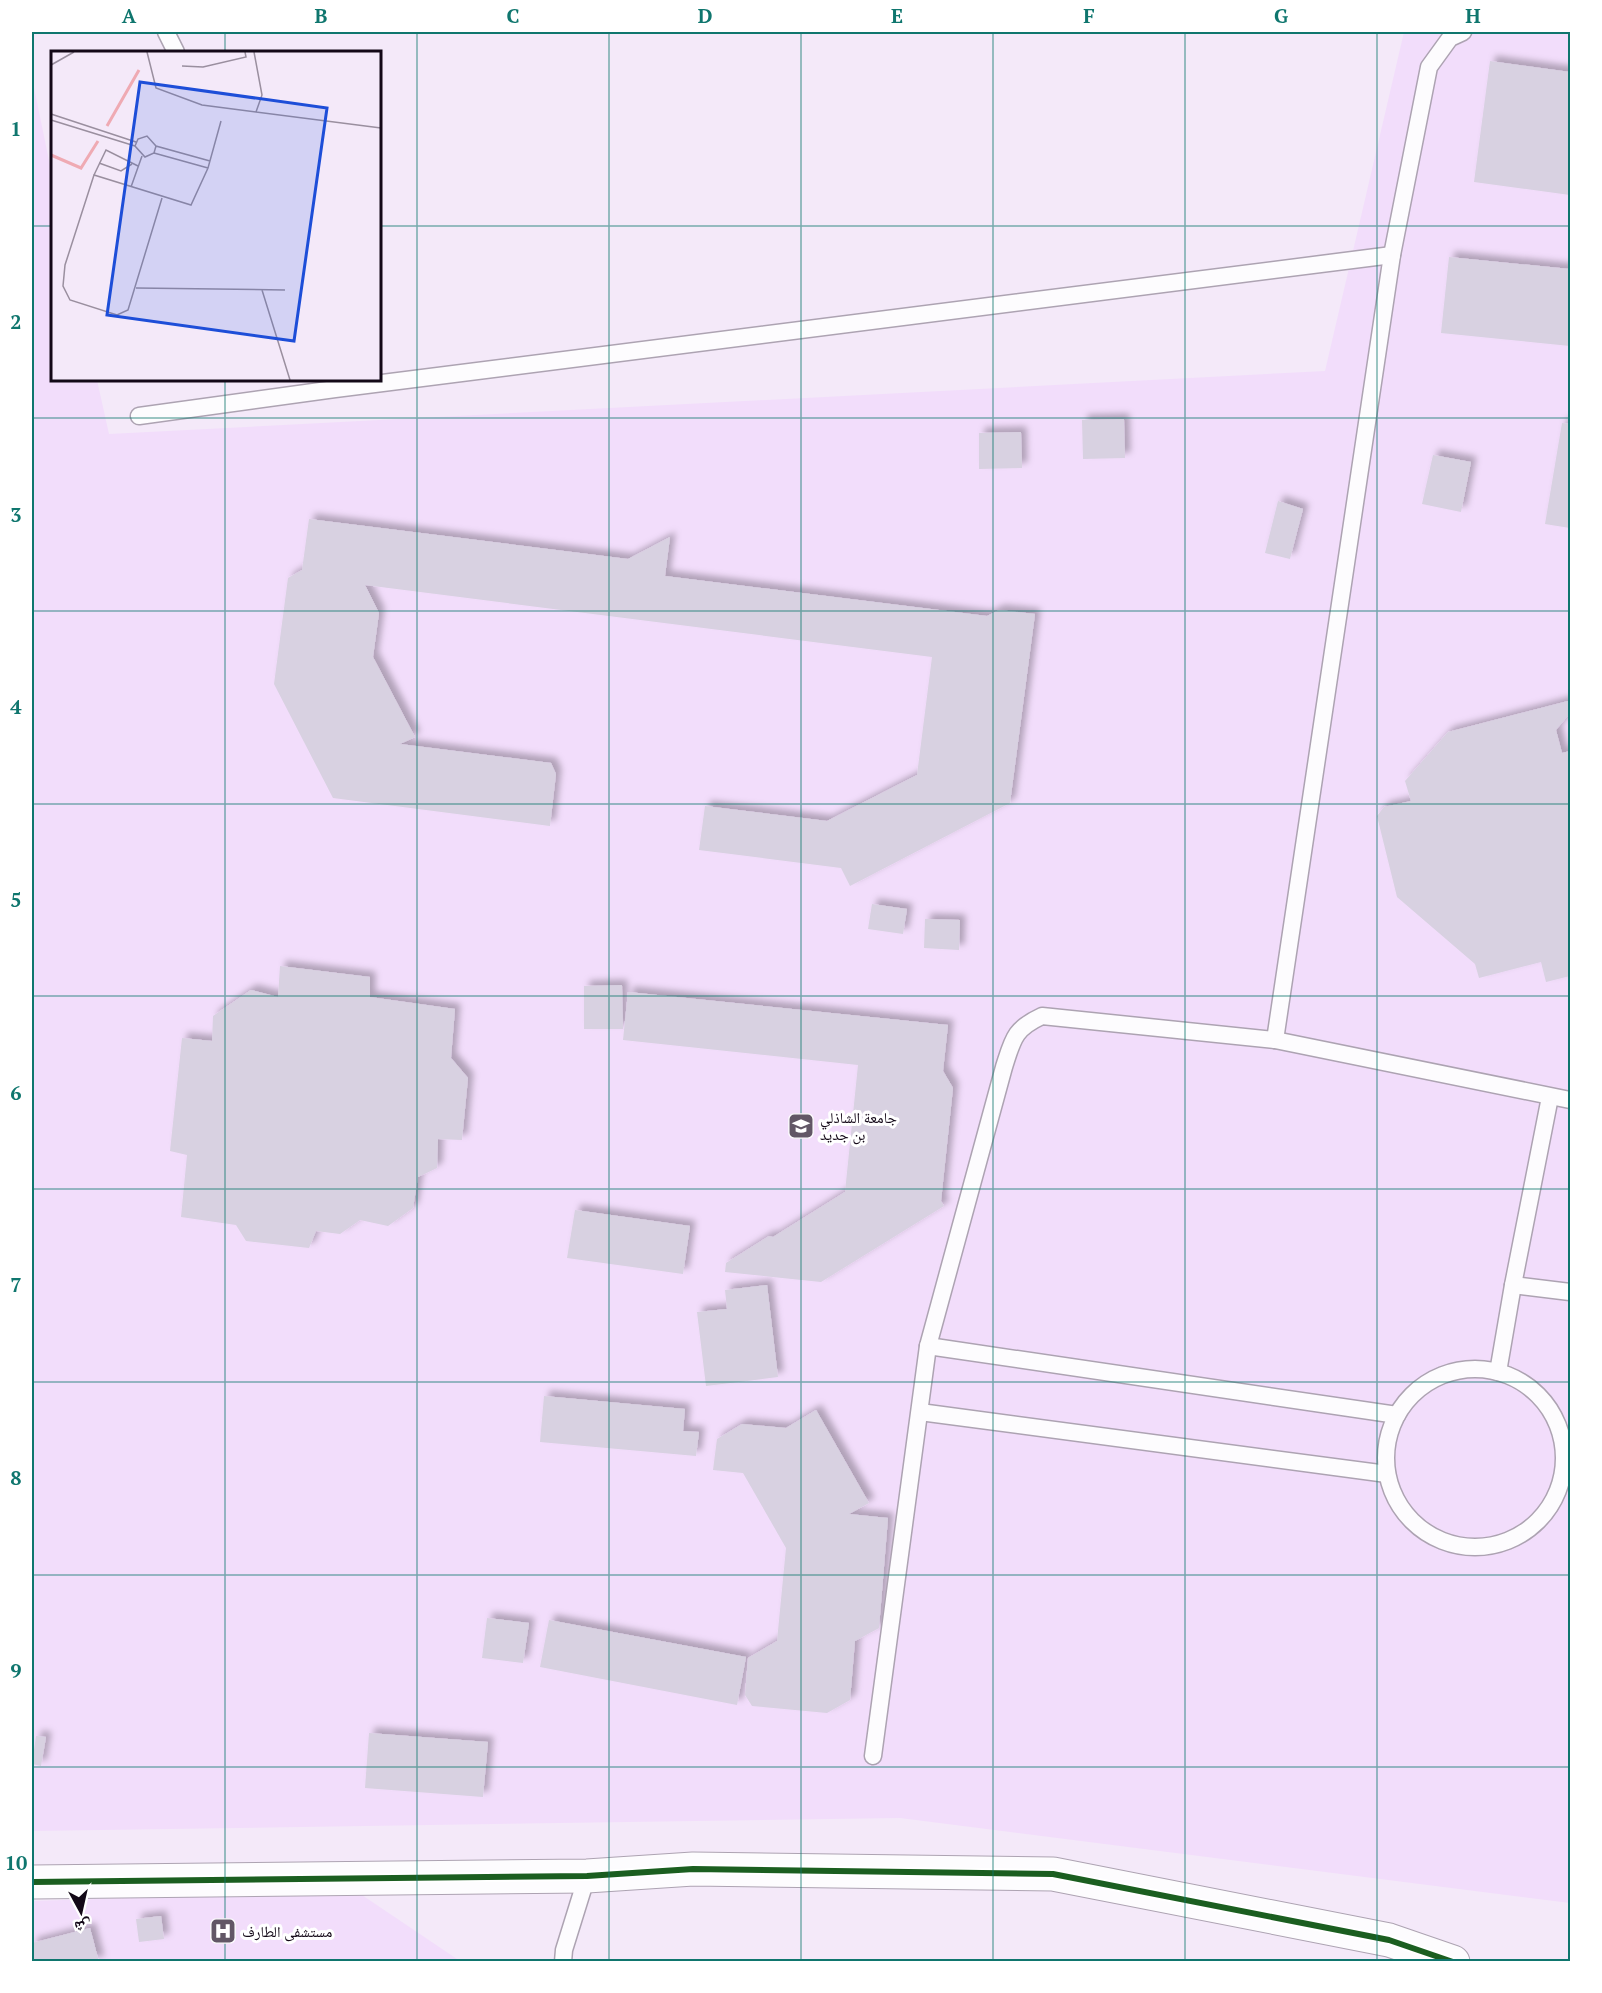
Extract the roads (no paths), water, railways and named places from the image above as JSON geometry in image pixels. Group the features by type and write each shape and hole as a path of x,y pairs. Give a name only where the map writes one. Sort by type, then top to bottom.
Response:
{"street":[{"path":"32,1882 587,1876 693,1869 1053,1874 1389,1940 1453,1962"}],"lane":[{"path":"166,32 176,51"},
{"path":"1275,1040 1392,255 1429,67 1450,38 1463,32"},
{"path":"381,378 1392,255"},
{"path":"139,416 357,381"},
{"path":"873,1756 928,1346 1004,1067 1014,1038 1026,1024 1042,1016 1275,1040 1570,1100"},
{"path":"1498,1372 1550,1097"},
{"path":"1513,1285 1570,1292"},
{"path":"928,1346 1397,1415"},
{"path":"1470,1369 1498,1372 1525,1384 1546,1403 1567,1444 1566,1485 1548,1510 1528,1530 1502,1543 1474,1547 1444,1542 1418,1527 1398,1503 1387,1474 1387,1444 1397,1415 1416,1392 1442,1375 1470,1369"},
{"path":"920,1412 1387,1474"},
{"path":"563,1962 564,1950 587,1876"}],"place":[{"name":"جامعة الشاذلي بن جديد","path":"801,1126"},
{"name":"مستشفى الطارف","path":"223,1931"}]}
